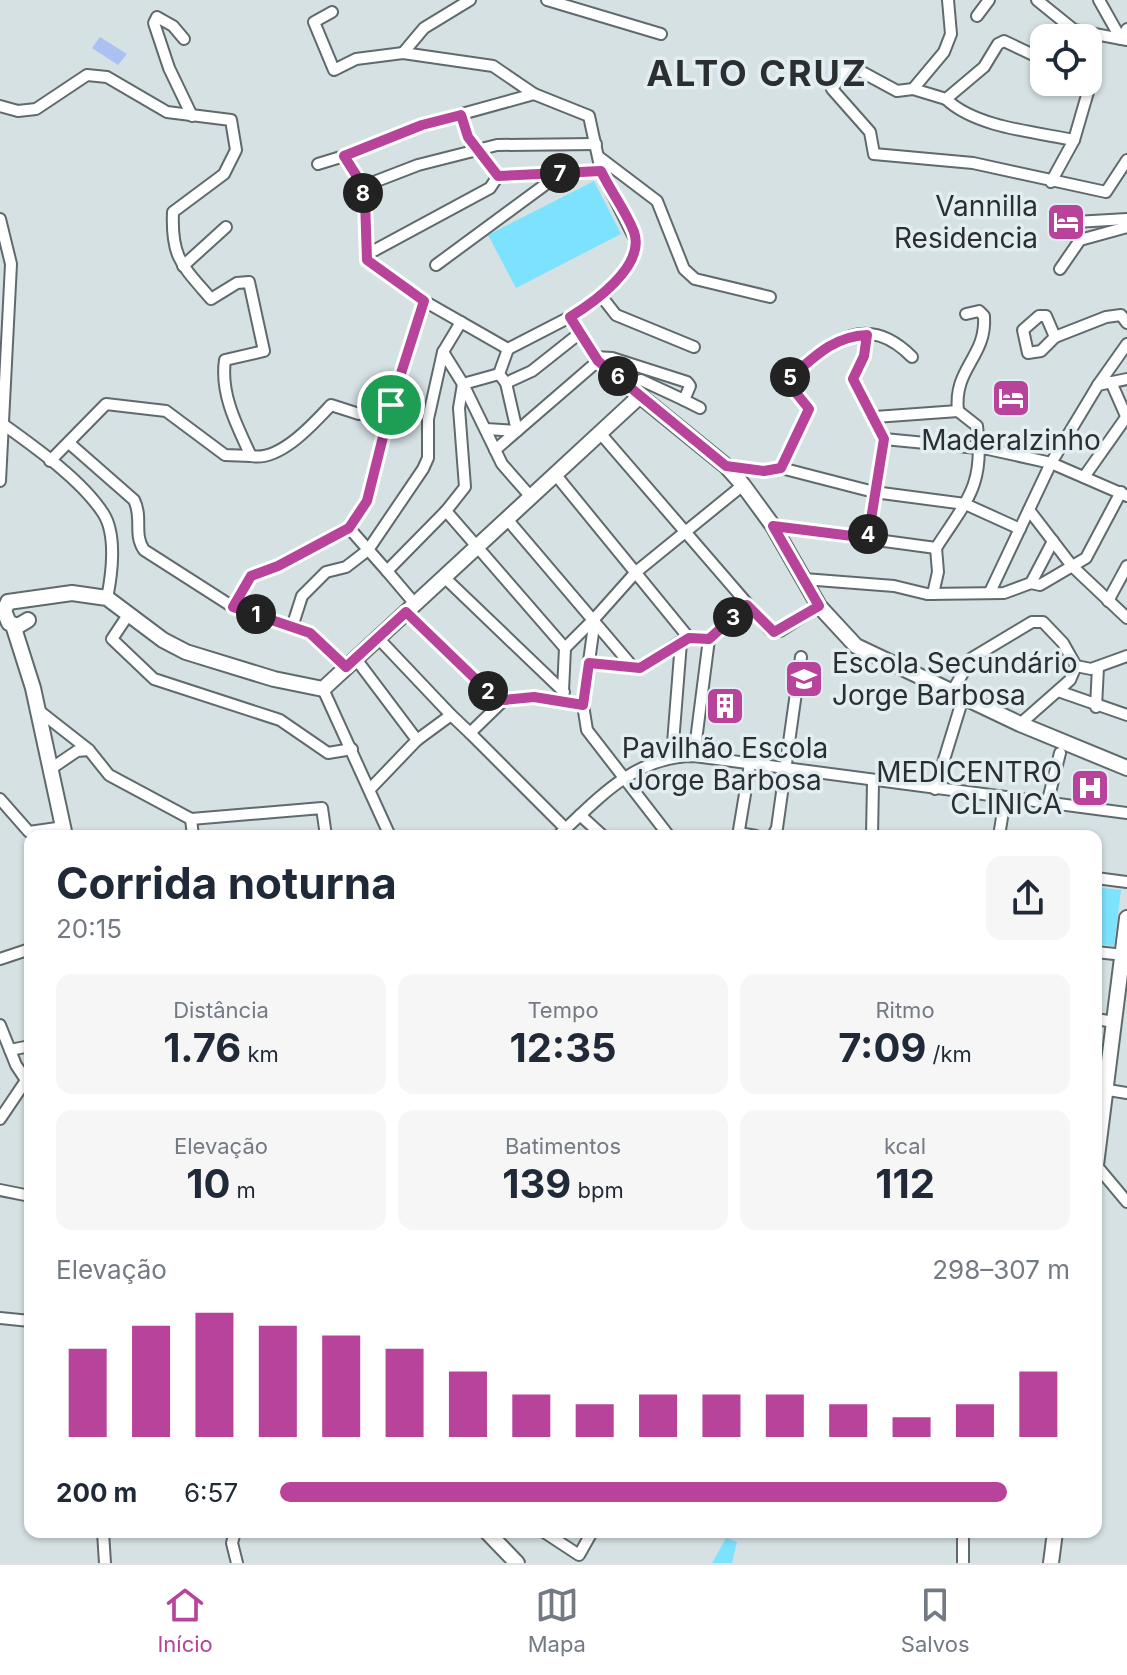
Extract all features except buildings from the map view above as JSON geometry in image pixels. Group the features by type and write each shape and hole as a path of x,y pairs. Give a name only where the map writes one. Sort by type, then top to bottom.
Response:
{"street":[{"path":"403,53 424,28 470,0"},
{"path":"547,0 661,34"},
{"path":"913,89 944,52 951,34 948,0"},
{"path":"977,16 989,0"},
{"path":"1037,0 1060,24"},
{"path":"1099,0 1125,36"},
{"path":"332,12 314,22 334,70 356,59 403,53 493,66 534,94 589,116 601,171 636,241 635,251 602,297 508,349 499,374"},
{"path":"184,39 173,26 157,17 154,23 169,68 192,116"},
{"path":"1102,35 1125,36"},
{"path":"946,99 984,67 998,44 1004,41 1030,53"},
{"path":"1074,140 997,126 957,110 946,99 913,89 897,91 849,65 832,85 847,109 870,132 874,154 973,163 1106,192 1127,160"},
{"path":"0,106 18,111 36,109 87,75 107,77 167,112 231,120 236,150 224,174 173,212 172,243 183,266 211,299 237,283 249,282 264,351 225,360 224,370 232,416 251,456"},
{"path":"318,164 422,125 534,94"},
{"path":"1051,182 1074,140 1087,96"},
{"path":"461,115 476,149 498,176"},
{"path":"361,187 379,178 497,145 596,144"},
{"path":"344,156 365,200 367,260 424,301 508,349"},
{"path":"599,157 657,201 684,269 695,279 770,297"},
{"path":"498,176 601,171"},
{"path":"436,265 561,173"},
{"path":"366,255 490,188 498,176"},
{"path":"0,219 3,243 11,264 0,481"},
{"path":"1056,232 1075,222 1127,219"},
{"path":"183,266 226,227"},
{"path":"1060,269 1080,240 1127,227"},
{"path":"602,297 616,315 694,347"},
{"path":"233,607 251,576 278,566 349,528 367,501 391,405 424,301"},
{"path":"958,411 955,389 985,331 984,316 979,311 966,314"},
{"path":"1055,337 1106,317 1121,315 1127,323"},
{"path":"570,317 597,359 726,466 743,485 773,526 819,606 856,646 957,696 1127,768"},
{"path":"293,624 302,596 326,572 346,567 368,550 428,458 428,419 443,352 461,322"},
{"path":"506,383 532,371 580,333"},
{"path":"781,468 809,409 789,384 790,378 824,349 849,336 881,333 895,340 912,357"},
{"path":"867,335 864,356 853,379 884,439 868,538"},
{"path":"990,592 1051,463 1127,344"},
{"path":"443,352 463,384 502,464 531,497"},
{"path":"495,450 597,359 612,358 687,382 690,386 684,400"},
{"path":"499,374 506,383 517,431"},
{"path":"463,384 499,374"},
{"path":"1098,385 1127,379"},
{"path":"628,384 641,380 700,408"},
{"path":"1084,477 1127,416 1111,382"},
{"path":"387,571 446,511 465,487 459,408 463,384"},
{"path":"323,689 640,396"},
{"path":"50,461 106,404 166,411 225,455 258,457 285,446 331,405 359,414 391,405"},
{"path":"875,417 958,411 977,426 980,448 977,486 936,548 938,572 933,594"},
{"path":"1,423 50,461 104,514 114,565 107,598"},
{"path":"486,429 517,431"},
{"path":"600,433 747,605 774,632 819,606"},
{"path":"804,579 933,594 1004,593 1031,583 1040,585 1086,558 1124,494 1051,463 980,448 884,439"},
{"path":"69,443 134,500 140,512 138,541 144,550 233,607 293,624 310,633 351,663 417,740"},
{"path":"726,466 764,471 781,468 874,492 965,504 1020,529"},
{"path":"555,474 636,572 685,640 672,756"},
{"path":"563,691 565,648 636,572 743,485"},
{"path":"1029,510 1072,566 1127,618"},
{"path":"446,511 565,648"},
{"path":"507,519 595,618 632,666"},
{"path":"773,526 936,548"},
{"path":"349,528 387,571 410,608 493,696 504,700 534,697 579,704"},
{"path":"1031,583 1053,541"},
{"path":"1108,601 1127,566"},
{"path":"444,577 579,704"},
{"path":"10,601 72,593 107,598 186,652 274,679 323,689"},
{"path":"7,625 29,619 57,596"},
{"path":"10,601 28,604 25,657"},
{"path":"10,601 4,615 25,657 65,830"},
{"path":"589,663 640,668 685,640 709,639 747,605"},
{"path":"128,615 112,639 154,679 280,720 328,753 352,749"},
{"path":"595,618 579,704 587,730 664,830"},
{"path":"935,789 957,696 972,658 1038,620 1063,643 1079,669 1098,667 1127,656"},
{"path":"378,638 560,830"},
{"path":"694,756 709,639"},
{"path":"774,830 801,657"},
{"path":"1020,724 1058,691 1076,666"},
{"path":"1096,707 1098,667"},
{"path":"323,689 388,830"},
{"path":"1058,691 1096,707 1127,715"},
{"path":"470,733 504,700"},
{"path":"38,710 89,750 109,775 191,819 322,808 325,830"},
{"path":"371,788 417,740 451,715"},
{"path":"52,768 77,751 89,750"},
{"path":"1047,804 1060,753"},
{"path":"564,830 623,776 672,756 694,756 873,782 1127,813"},
{"path":"739,830 750,764"},
{"path":"872,830 873,782"},
{"path":"0,799 27,830"},
{"path":"1000,830 1005,799"},
{"path":"580,815 596,830"},
{"path":"191,819 192,830"},
{"path":"1102,879 1127,882"},
{"path":"1102,1085 1121,1022 1127,918"},
{"path":"0,959 24,951"},
{"path":"1102,953 1125,955"},
{"path":"0,1025 24,1076"},
{"path":"10,1050 24,1047"},
{"path":"0,1119 24,1088"},
{"path":"1102,1088 1127,1093"},
{"path":"1102,1165 1127,1202"},
{"path":"0,1190 24,1192"},
{"path":"0,1318 24,1320"},
{"path":"103,1538 105,1563"},
{"path":"233,1538 237,1563"},
{"path":"493,1538 517,1563"},
{"path":"553,1538 579,1555 589,1538"},
{"path":"963,1538 963,1563"},
{"path":"1051,1563 1054,1538"}],"shaded area":[{"path":"100,37 127,54 118,65 92,48"},
{"path":"594,181 621,234 516,288 488,235"},
{"path":"1102,888 1121,890 1114,946 1102,945"},
{"path":"726,1538 737,1542 732,1563 712,1563"}],"place":[{"name":"Vannilla Residencia","path":"1066,222"},
{"name":"Maderalzinho","path":"1011,398"},
{"name":"Escola Secundário Jorge Barbosa","path":"804,679"},
{"name":"Pavilhão Escola Jorge Barbosa","path":"725,706"},
{"name":"MEDICENTRO CLINICA","path":"1090,788"}],"district":[{"name":"ALTO CRUZ","path":"757,73"}],"route":[{"path":"461,115 468,137 498,176 601,171 634,231 635,251 606,294 570,317 598,361 726,466 764,471 781,468 809,414 808,404 789,384 790,378 824,349 849,336 867,335 864,356 853,379 884,439 868,538 773,526 819,606 774,632 747,605 709,639 689,638 640,668 589,663 583,705 534,697 504,700 493,696 406,612 346,667 310,633 293,624 233,607 251,576 278,566 349,528 367,501 391,405 424,301 367,260 365,200 358,178 344,156 422,125 461,115"}]}
